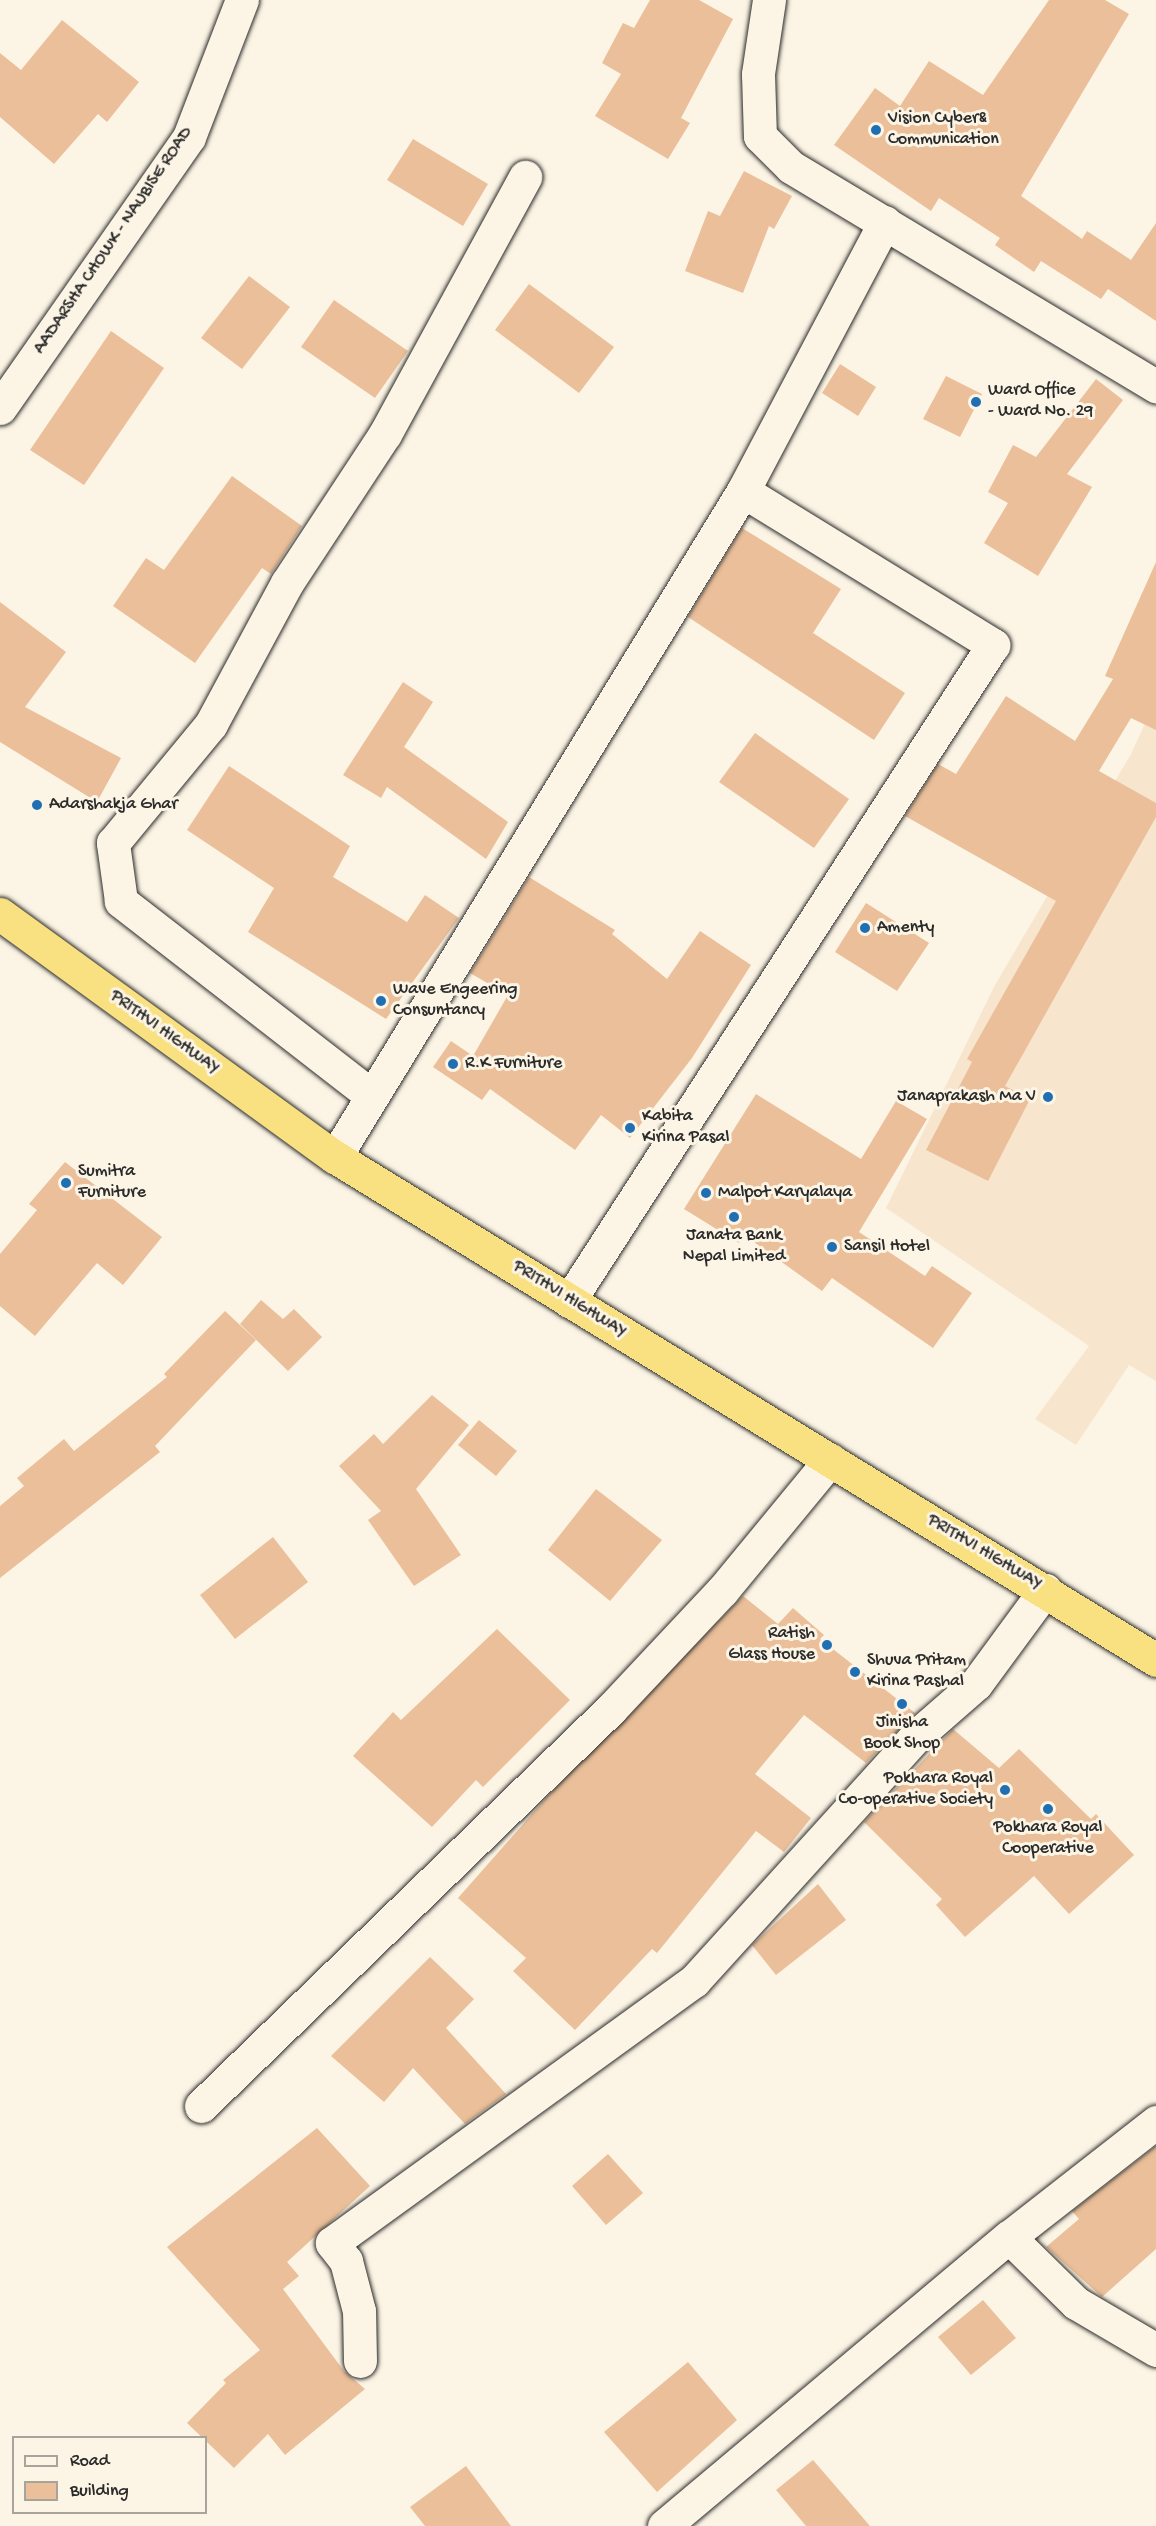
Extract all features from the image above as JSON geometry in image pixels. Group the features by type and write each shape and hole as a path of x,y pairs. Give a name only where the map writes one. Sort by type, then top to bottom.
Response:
{"highway":[{"name":"PRITHVI HIGHWAY","path":"0,914 335,1157 1156,1660"}],"street":[{"name":"AADARSHA CHOWK - NAUBISE ROAD","path":"0,408 189,137 242,0"},
{"path":"769,0 759,74 760,136 790,167 1156,386"},
{"path":"372,1096 122,901 113,843 211,724 287,583 386,434 525,177"},
{"path":"335,1157 743,491 885,222"},
{"path":"569,1301 993,645 743,491"},
{"path":"201,2106 611,1709 722,1591 830,1460"},
{"path":"360,2361 359,2312 346,2261 332,2243 694,1980 914,1738 976,1684 1045,1590"},
{"path":"664,2526 1009,2237 1156,2122"},
{"path":"1009,2237 1076,2303 1156,2350"}],"shaded area":[{"name":"Janaprakash Ma V","path":"1156,700 1156,1381 1129,1365 1076,1445 1035,1419 1089,1346 886,1208 995,985 1131,754"}],"building":[{"path":"650,0 699,0 733,19 681,118 690,123 668,159 595,116 621,74 602,63 623,23 634,28"},
{"path":"1049,0 1105,0 1129,14 1021,196 1082,239 1087,231 1131,260 1156,223 1156,321 1108,289 1101,299 1041,261 1034,272 995,245 1000,238 939,198 931,211 834,145 875,88 900,106 929,61 983,95"},
{"path":"62,20 139,82 107,122 98,114 54,164 0,117 0,53 21,70"},
{"path":"413,139 488,184 463,226 387,180"},
{"path":"744,171 792,196 774,229 769,226 743,293 685,271 708,211 720,216"},
{"path":"249,276 290,307 242,369 201,338"},
{"path":"529,284 614,347 579,393 495,330"},
{"path":"334,300 408,351 375,398 301,347"},
{"path":"111,331 164,368 84,485 30,450"},
{"path":"840,364 876,387 858,416 822,393"},
{"path":"946,376 982,394 960,437 923,419"},
{"path":"1096,379 1123,400 1067,474 1092,487 1038,576 984,543 1008,503 988,492 1013,445 1036,457"},
{"path":"232,476 302,526 271,574 262,568 195,663 113,606 146,558 164,570"},
{"path":"742,528 841,589 813,633 905,693 874,740 688,617"},
{"path":"1156,562 1156,730 1131,718 1099,771 1156,803 1156,817 1005,1086 1030,1099 988,1181 926,1150 972,1062 967,1059 1056,901 905,816 938,764 956,774 1006,696 1075,741 1113,679 1105,676"},
{"path":"0,602 66,652 25,707 121,758 97,802 0,742"},
{"path":"403,682 433,702 404,747 508,822 486,859 387,787 381,798 343,775"},
{"path":"755,733 849,799 814,848 719,782"},
{"path":"229,766 350,846 333,877 407,922 425,895 459,918 386,1019 248,932 274,888 187,830"},
{"path":"529,877 615,930 612,934 667,979 700,931 751,965 692,1058 630,1138 601,1115 575,1150 490,1089 482,1100 433,1067 451,1041 473,1056 508,995 470,973"},
{"path":"866,903 929,943 897,991 835,952"},
{"path":"756,1094 861,1159 896,1101 927,1119 859,1232 925,1276 932,1266 972,1293 933,1348 832,1278 822,1291 744,1235 739,1243 684,1209"},
{"path":"65,1162 162,1237 123,1285 97,1263 35,1336 0,1306 0,1254 37,1210 29,1204"},
{"path":"261,1300 283,1319 294,1309 322,1337 288,1371 240,1324"},
{"path":"225,1311 256,1340 155,1446 160,1452 0,1578 0,1506 24,1486 17,1478 64,1439 74,1451 167,1377 164,1374"},
{"path":"432,1395 469,1425 416,1489 461,1555 414,1586 368,1520 381,1511 339,1466 374,1434 383,1444"},
{"path":"479,1420 517,1451 496,1476 458,1445"},
{"path":"596,1489 662,1540 610,1601 548,1550"},
{"path":"273,1537 308,1582 235,1639 200,1595"},
{"path":"743,1596 778,1624 793,1608 824,1635 820,1639 915,1713 866,1763 804,1715 755,1774 811,1818 784,1852 756,1831 657,1953 652,1949 575,2030 513,1971 526,1958 458,1898 547,1797"},
{"path":"497,1629 570,1700 483,1787 476,1780 432,1827 353,1756 393,1712 401,1720"},
{"path":"953,1729 999,1768 1019,1749 1091,1819 1096,1814 1134,1855 1069,1914 1034,1876 965,1937 936,1905 942,1899 864,1822"},
{"path":"818,1884 846,1920 776,1975 752,1945"},
{"path":"430,1957 474,1999 446,2028 506,2094 465,2124 413,2068 384,2102 331,2056"},
{"path":"317,2128 370,2186 287,2262 299,2276 283,2289 344,2371 365,2389 285,2455 268,2434 234,2468 207,2442 207,2436 201,2436 187,2423 226,2383 223,2380 260,2350 167,2247"},
{"path":"1156,2146 1156,2249 1102,2297 1046,2247 1079,2219 1072,2211"},
{"path":"608,2154 643,2193 606,2225 572,2186"},
{"path":"983,2300 1016,2338 971,2375 938,2337"},
{"path":"688,2362 737,2420 657,2492 604,2432"},
{"path":"813,2460 870,2526 806,2526 776,2490"},
{"path":"466,2466 511,2526 425,2526 410,2507"}],"place":[{"name":"Vision Cyber& Communication","path":"876,130"},
{"name":"Ward Office - Ward No. 29","path":"976,402"},
{"name":"Adarshakja Ghar","path":"37,805"},
{"name":"Amenty","path":"865,928"},
{"name":"Wave Engeering Consuntancy","path":"381,1001"},
{"name":"R.K Furniture","path":"453,1064"},
{"name":"Janaprakash Ma V","path":"1048,1097"},
{"name":"Kabita Kirina Pasal","path":"630,1128"},
{"name":"Sumitra Furniture","path":"66,1183"},
{"name":"Malpot Karyalaya","path":"706,1193"},
{"name":"Janata Bank Nepal Limited","path":"734,1217"},
{"name":"Sansil Hotel","path":"832,1247"},
{"name":"Ratish Glass House","path":"827,1645"},
{"name":"Shuva Pritam Kirina Pashal","path":"855,1672"},
{"name":"Jinisha Book Shop","path":"902,1704"},
{"name":"Pokhara Royal Co-operative Society","path":"1005,1790"},
{"name":"Pokhara Royal Cooperative","path":"1048,1809"}]}
